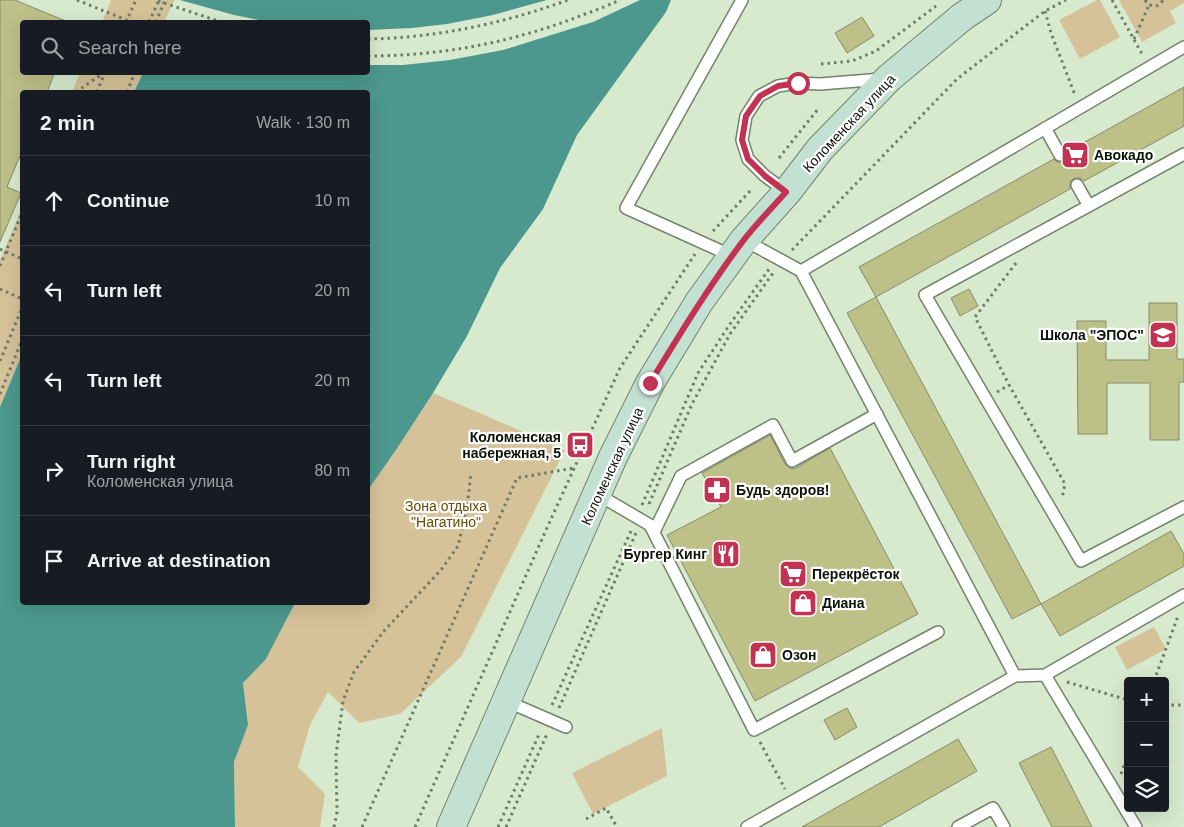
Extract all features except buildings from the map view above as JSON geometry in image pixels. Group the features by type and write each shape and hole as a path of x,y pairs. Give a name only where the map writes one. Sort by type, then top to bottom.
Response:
{"street":[{"name":"Коломенская улица","path":"451,827 614,457 650,383 699,302 738,248 820,150 889,78 962,17 987,0"}],"lane":[{"path":"742,0 626,208 703,242 738,248 779,259 801,271 1015,676"},
{"path":"801,271 1184,47"},
{"path":"786,192 765,176 748,159 742,140 746,116 760,96 778,86 798,83 820,84 889,78"},
{"path":"1045,128 1060,155"},
{"path":"1184,154 925,295 1081,561 1184,507"},
{"path":"1077,185 1089,206"},
{"path":"654,532 681,476 773,426 792,461 877,414"},
{"path":"597,494 650,525 754,730 938,632"},
{"path":"747,827 1015,676 1045,675 1184,595"},
{"path":"1045,675 1136,827"},
{"path":"506,702 566,727"},
{"path":"958,827 993,808 1004,827"}],"path":[{"path":"77,0 123,20"},
{"path":"129,20 136,0"},
{"path":"370,39 432,33 477,26 536,12 568,0"},
{"path":"370,56 434,53 481,46 560,24 620,0"},
{"path":"506,827 549,720 639,519 698,373 730,324 779,259 957,79 1045,11 1066,0"},
{"path":"1112,0 1149,67"},
{"path":"1145,0 1152,6 1158,5 1163,0"},
{"path":"150,20 158,1 215,20"},
{"path":"157,20 165,2"},
{"path":"1134,39 1149,5"},
{"path":"821,64 852,61 876,51 937,6"},
{"path":"1045,11 1051,33 1080,108"},
{"path":"79,90 101,75"},
{"path":"98,90 104,75"},
{"path":"128,90 134,75"},
{"path":"779,158 818,109"},
{"path":"415,827 620,368 703,242 751,190"},
{"path":"0,266 20,218"},
{"path":"1038,233 975,317 1009,385 1064,484 1057,521"},
{"path":"0,249 20,258"},
{"path":"498,827 549,720 692,404 730,334 779,259"},
{"path":"0,289 20,298"},
{"path":"0,361 20,313"},
{"path":"0,394 20,345"},
{"path":"362,827 517,478 574,468"},
{"path":"334,827 337,812 336,755 343,700 354,672 383,632 441,570 458,546 467,508 470,473"},
{"path":"1156,677 1181,610"},
{"path":"1045,675 1124,699"},
{"path":"1169,705 1184,705"},
{"path":"754,730 792,802"},
{"path":"586,819 606,808 617,827"}],"green space":[{"path":"111,0 174,0 165,20 103,20"},
{"path":"1100,0 1120,37 1080,59 1059,20"},
{"path":"1119,0 1184,0 1184,3 1170,11 1176,23 1142,42"},
{"path":"79,75 142,75 135,90 73,90"},
{"path":"20,213 20,359 0,407 0,260"},
{"name":"Зона отдыха \"Нагатино\"","path":"433,393 565,450 461,657 400,714 359,723 328,692 310,725 298,767 325,794 320,827 235,827 234,762 248,725 243,683 266,659 294,605 370,605 370,487"},
{"path":"1154,627 1166,649 1127,670 1115,647"},
{"path":"662,728 667,776 593,814 572,773"}],"water":[{"path":"174,0 671,0 666,12 577,135 543,209 500,268 467,336 433,393 370,487 370,90 135,90 142,75 370,75 370,20 165,20"},
{"path":"20,359 20,605 294,605 266,659 243,683 248,725 234,762 235,827 0,827 0,407"}],"pier":[{"path":"174,0 180,0 259,20 165,20"},
{"path":"547,0 640,0 593,22 503,50 450,60 403,65 370,65 370,30 447,24 493,15"}],"place":[{"name":"Авокадо","path":"1075,155"},
{"name":"Школа \"ЭПОС\"","path":"1163,335"},
{"name":"Коломенская набережная, 5","path":"580,445"},
{"name":"Будь здоров!","path":"717,490"},
{"name":"Бургер Кинг","path":"726,554"},
{"name":"Перекрёсток","path":"793,574"},
{"name":"Диана","path":"803,603"},
{"name":"Озон","path":"763,655"}],"route":[{"path":"650,383 710,286 744,240 786,192 765,176 748,159 742,140 746,116 760,96 778,86 798,83"}]}
